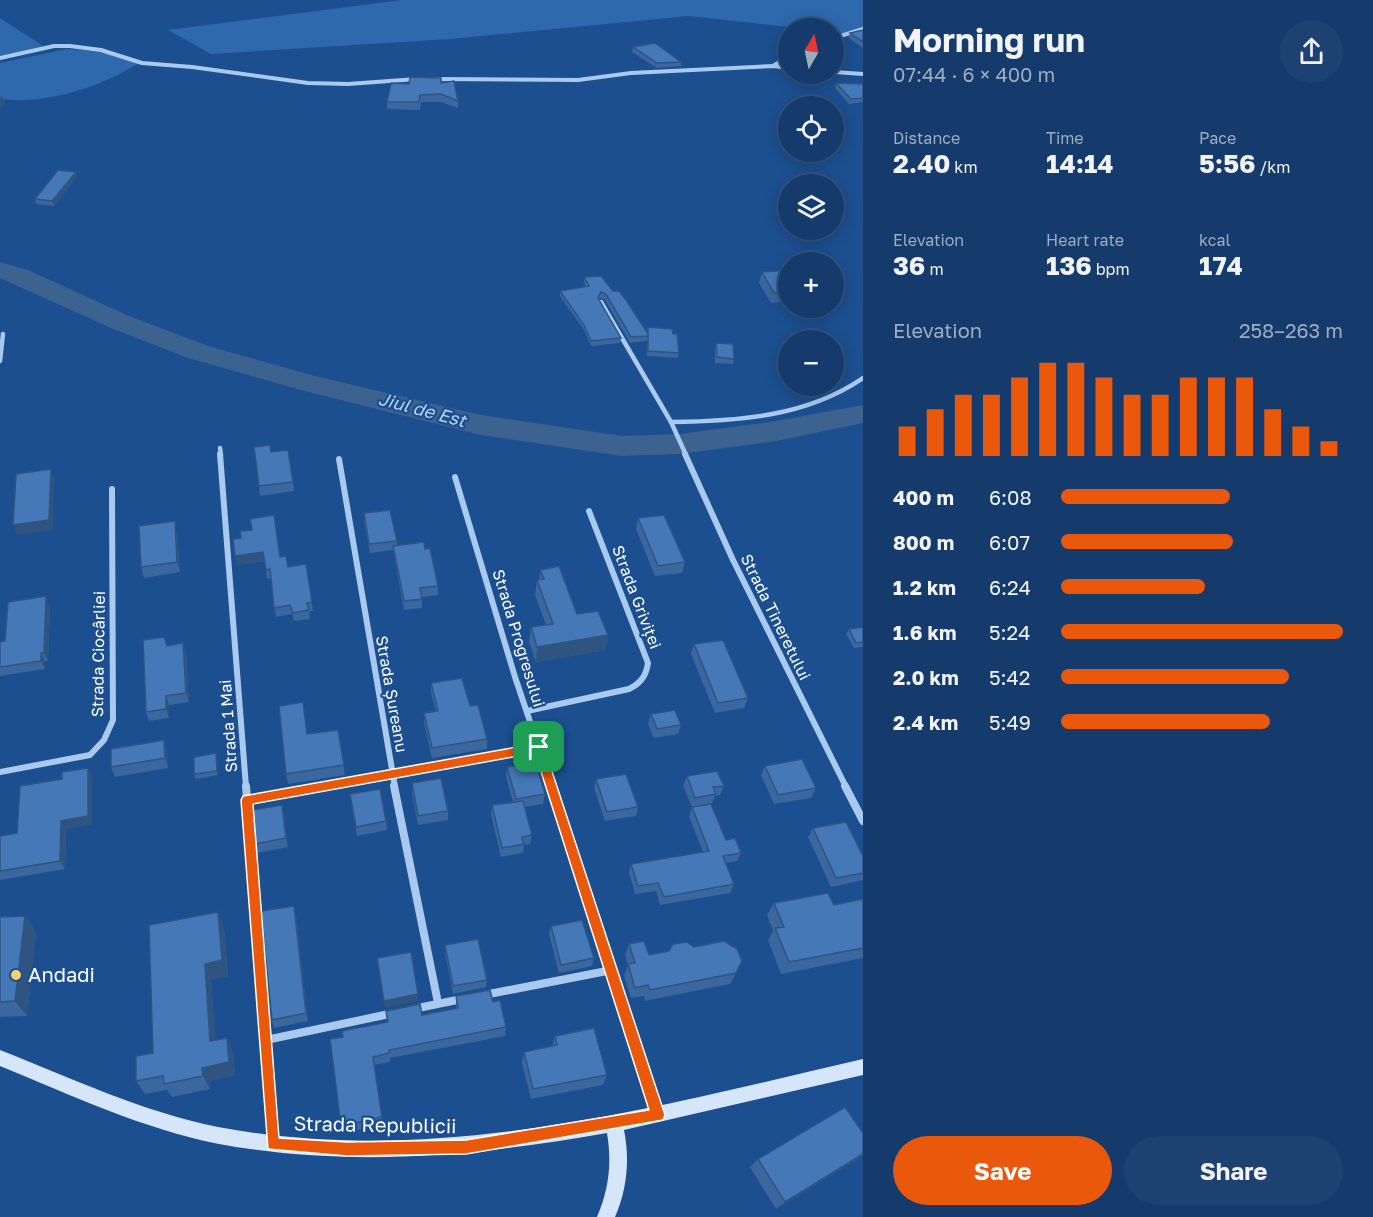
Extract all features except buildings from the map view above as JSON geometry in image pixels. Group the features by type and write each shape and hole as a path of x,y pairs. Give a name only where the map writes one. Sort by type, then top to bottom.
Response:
{"main road":[{"name":"Strada Republicii","path":"0,1058 112,1103 217,1135 273,1144 347,1149 466,1147 614,1124 863,1067"},
{"path":"606,1217 613,1202 619,1161 614,1124"}],"street":[{"path":"844,35 863,29"},
{"path":"0,58 54,46 70,46 101,50 142,63 192,67 308,84 338,84 405,78 487,81 578,80 631,73 778,67"},
{"path":"773,66 778,63"},
{"path":"844,73 863,74"},
{"name":"Strada Tineretului","path":"601,302 671,422 799,697 863,821"},
{"path":"0,361 3,334"},
{"path":"671,422 710,422 803,406 842,393 863,378"},
{"name":"Strada 1 Mai","path":"220,448 273,1144"},
{"name":"Strada Șureanu","path":"339,459 392,774 438,1003"},
{"name":"Strada Progresului","path":"456,477 527,711 658,1115"},
{"name":"Strada Ciocârliei","path":"0,772 90,755 102,747 109,731 113,720 112,489"},
{"name":"Strada Griviței","path":"527,711 629,689 641,683 646,676 648,663 590,511"},
{"path":"247,800 539,747"},
{"path":"479,995 612,970"},
{"path":"266,1040 468,998"}],"shaded area":[{"path":"402,0 863,0 863,37 844,34 844,18 778,18 778,26 688,16 451,39 211,54 168,30"},
{"path":"0,18 43,46 0,57"},
{"path":"67,49 97,51 139,63 108,80 54,97 0,99 0,63"}],"waterway":[{"name":"Jiul de Est","path":"0,270 19,275 120,322 198,352 311,384 481,425 622,446 680,444 776,431 863,414"}],"place":[{"name":"Andadi","path":"16,975"}],"route":[{"path":"539,747 658,1115 466,1147 347,1149 273,1144 247,800 539,747"}]}
